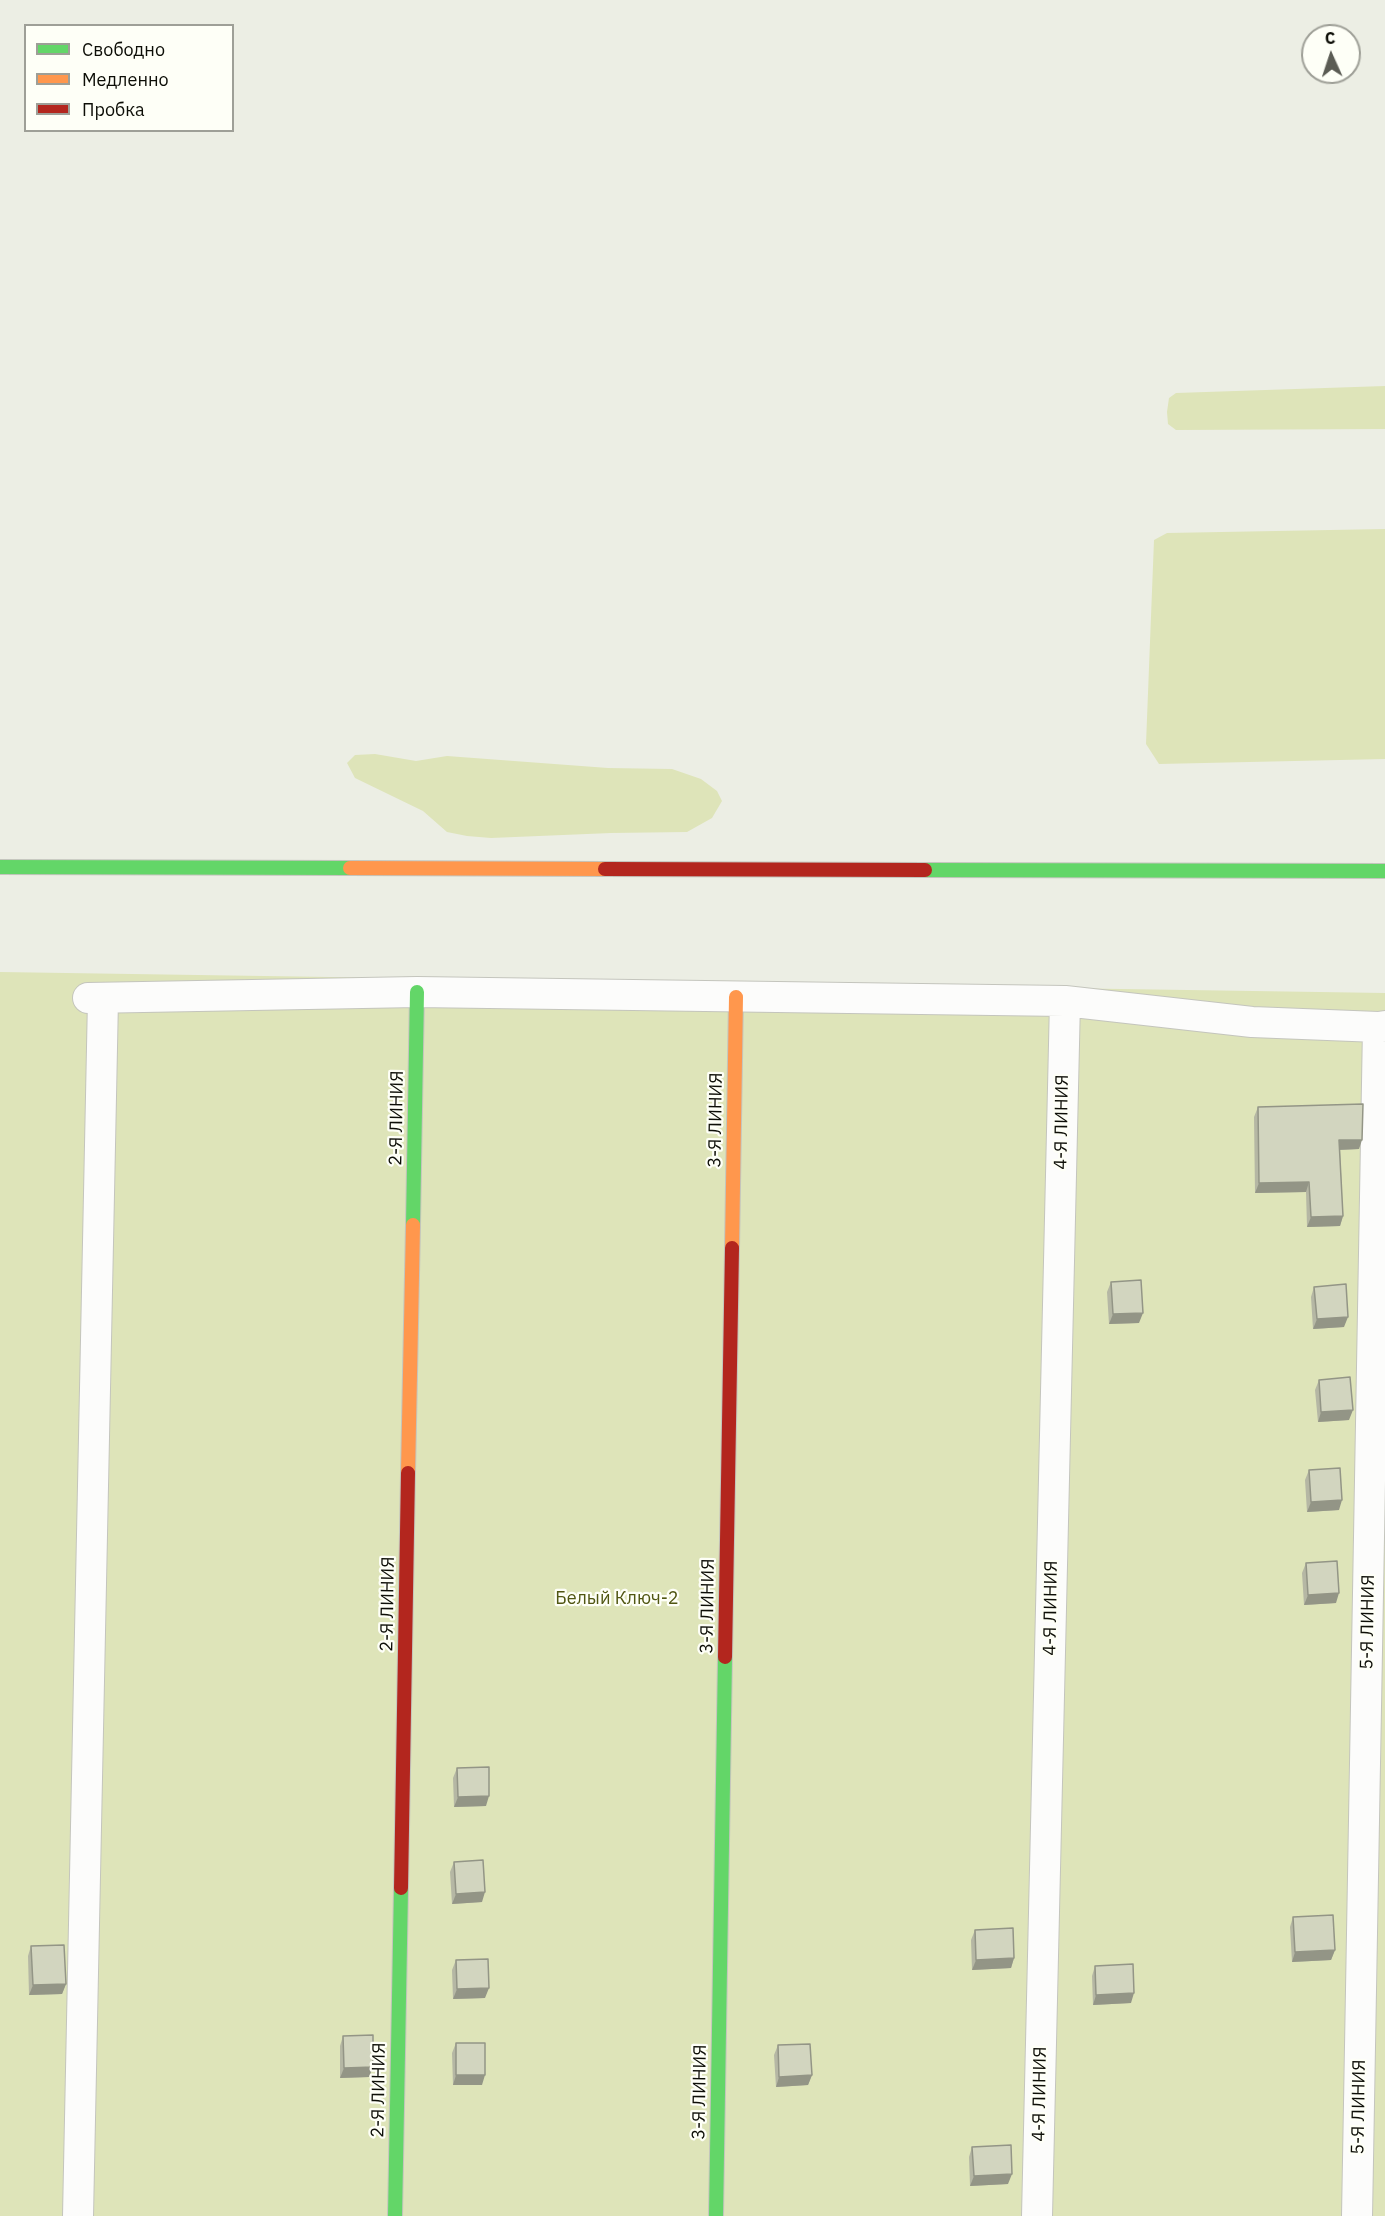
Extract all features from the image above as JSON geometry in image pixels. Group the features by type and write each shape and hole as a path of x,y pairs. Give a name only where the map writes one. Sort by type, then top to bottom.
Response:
{"street":[{"path":"0,867 1385,871"},
{"path":"78,2216 95,998 417,992 1065,1001 1252,1022 1382,1026"},
{"name":"2-Я ЛИНИЯ","path":"395,2216 417,992"},
{"name":"3-Я ЛИНИЯ","path":"716,2216 736,997"},
{"name":"4-Я ЛИНИЯ","path":"1037,2216 1065,1001"},
{"name":"5-Я ЛИНИЯ","path":"1357,2216 1382,1026"}],"green space":[{"path":"1385,386 1385,429 1176,430 1168,424 1169,398 1176,393"},
{"path":"1385,529 1385,759 1159,764 1146,744 1154,540 1167,533"},
{"path":"375,754 416,761 447,756 608,768 672,769 701,779 717,791 722,801 712,818 687,832 491,838 467,836 447,832 423,811 355,778 347,763 355,755"},
{"name":"Белый Ключ-2","path":"0,972 1385,993 1385,2216 0,2216"}],"building":[{"path":"1363,1104 1362,1140 1339,1140 1343,1216 1311,1217 1309,1182 1259,1183 1258,1107"},
{"path":"1141,1280 1143,1313 1113,1314 1111,1282"},
{"path":"1346,1284 1348,1317 1317,1319 1314,1287"},
{"path":"1350,1377 1353,1410 1321,1412 1319,1380"},
{"path":"1340,1468 1342,1500 1311,1502 1309,1470"},
{"path":"1337,1561 1339,1593 1308,1595 1306,1563"},
{"path":"489,1767 489,1796 458,1797 457,1768"},
{"path":"483,1860 485,1892 456,1894 454,1862"},
{"path":"1333,1915 1335,1950 1295,1952 1293,1917"},
{"path":"1013,1928 1014,1958 976,1960 975,1930"},
{"path":"64,1945 66,1984 33,1985 31,1946"},
{"path":"488,1959 489,1988 457,1989 456,1960"},
{"path":"1133,1964 1134,1993 1096,1995 1095,1966"},
{"path":"373,2035 373,2067 344,2068 343,2036"},
{"path":"456,2043 485,2043 485,2075 456,2075"},
{"path":"810,2044 812,2075 779,2077 778,2045"},
{"path":"1011,2145 1012,2174 974,2176 972,2147"}],"traffic: fast":[{"path":"0,867 350,868"},
{"path":"925,870 1385,871"},
{"path":"413,1225 417,992"},
{"path":"716,2216 725,1657"},
{"path":"395,2216 401,1888"}],"traffic: slow":[{"path":"350,868 605,869"},
{"path":"732,1248 736,997"},
{"path":"408,1473 413,1225"}],"traffic: jam":[{"path":"605,869 925,870"},
{"path":"725,1657 732,1248"},
{"path":"401,1888 408,1473"}]}
